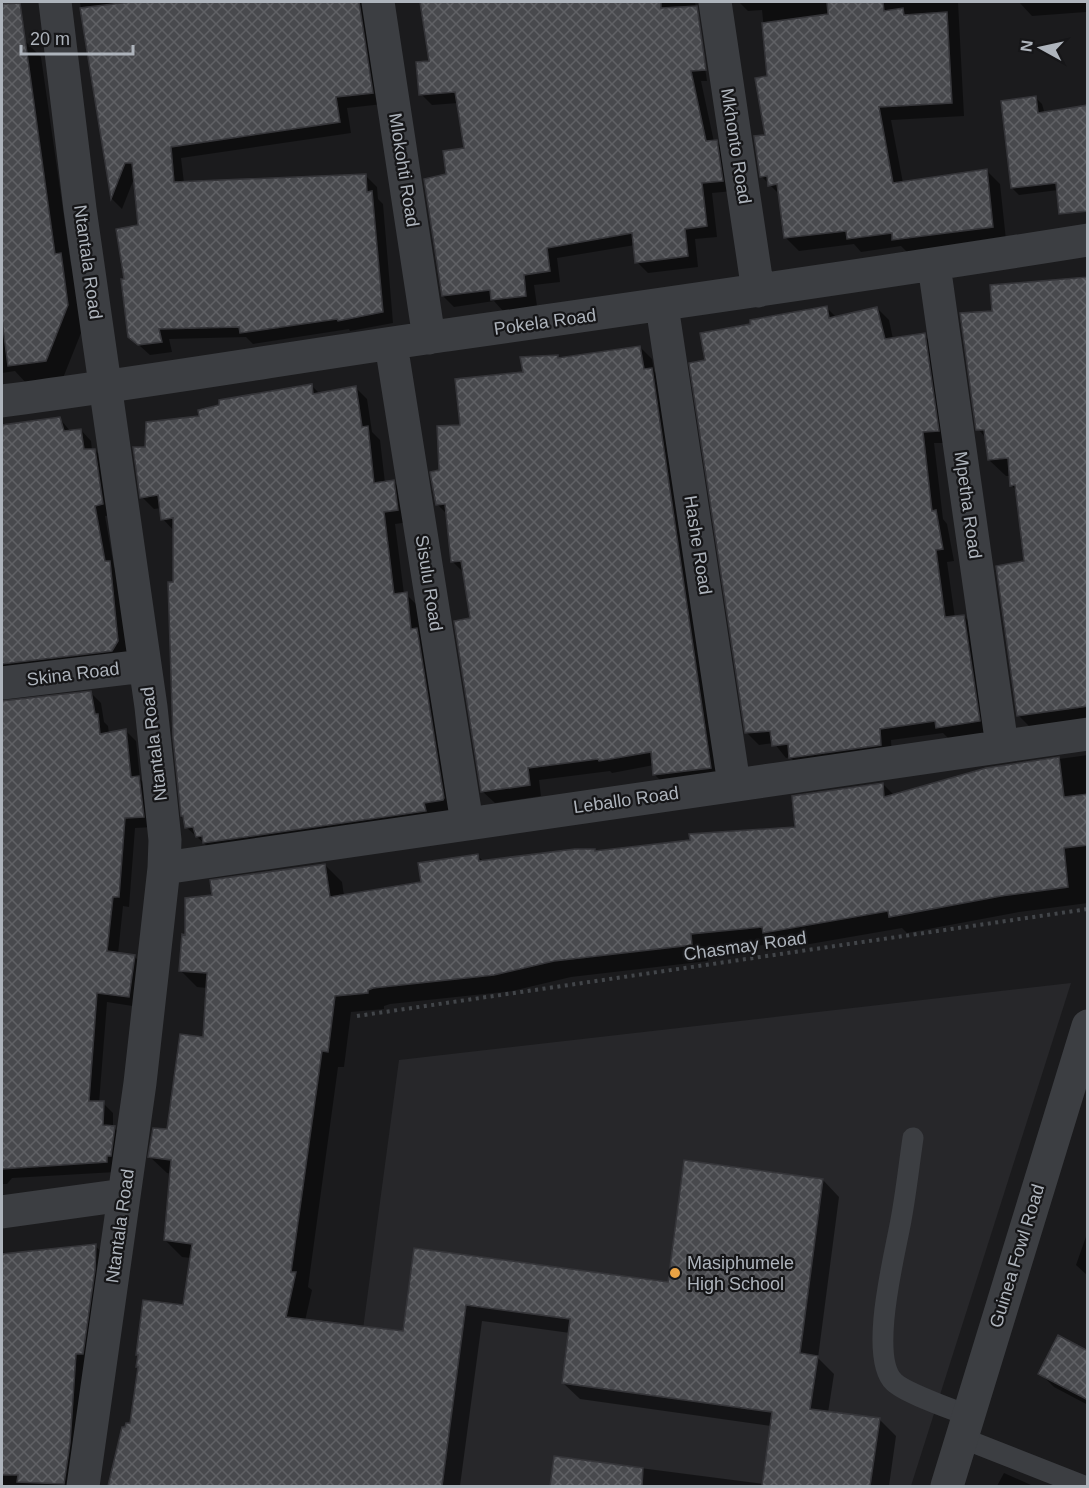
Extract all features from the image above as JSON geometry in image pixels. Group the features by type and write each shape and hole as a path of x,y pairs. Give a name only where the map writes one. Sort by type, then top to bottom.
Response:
{"street":[{"name":"Ntantala Road","path":"55,2 80,209 144,666 165,840 164,868 140,1083 83,1486"},
{"name":"Mlokohti Road","path":"378,2 429,338"},
{"name":"Mkhonto Road","path":"714,2 758,291"},
{"name":"Pokela Road","path":"2,401 662,306 1088,240"},
{"name":"Mpetha Road","path":"934,265 1002,746"},
{"name":"Hashe Road","path":"662,306 734,784"},
{"name":"Sisulu Road","path":"391,344 467,823"},
{"name":"Skina Road","path":"2,682 144,666"},
{"name":"Leballo Road","path":"164,868 1088,734"},
{"name":"Guinea Fowl Road","path":"947,1486 1088,1026"},
{"path":"2,1212 124,1195"}],"lane":[{"path":"913,1138 884,1311 883,1346 891,1379 965,1427 1084,1486"}],"path":[{"name":"Chasmay Road","path":"357,1016 1088,909"}],"shaded area":[{"name":"Masiphumele High School","path":"1071,983 911,1486 342,1486 399,1060"}],"building":[{"path":"130,2 359,2 373,93 336,97 340,122 171,147 174,182 366,174 367,192 372,191 383,312 338,321 337,319 240,333 239,327 159,329 162,342 138,345 128,337 121,279 124,279 116,229 138,225 132,163 125,163 111,199 80,8"},
{"path":"420,2 661,2 661,8 697,6 706,70 691,71 706,141 717,140 723,181 702,183 707,226 685,229 688,256 635,263 632,233 547,248 550,271 524,275 526,296 491,300 490,290 442,296 424,179 446,174 443,151 464,148 455,92 419,95 416,62 429,61"},
{"path":"827,2 883,2 884,11 903,8 904,15 947,12 952,103 879,107 893,183 987,169 993,227 892,240 892,233 847,239 846,231 784,238 777,184 768,186 767,176 760,177 754,136 765,135 755,78 767,76 762,23 828,14"},
{"path":"20,3 55,254 61,253 68,305 46,361 8,366 2,320 2,4"},
{"path":"1036,96 1038,113 1088,105 1088,211 1059,214 1056,183 1011,188 1001,101"},
{"path":"1088,277 1088,706 1017,716 996,566 1024,561 1015,485 1010,486 1008,458 988,460 984,430 976,430 960,313 992,311 990,285"},
{"path":"827,306 829,318 877,307 885,339 925,333 939,431 923,432 932,511 936,510 943,549 936,550 945,617 964,615 980,721 936,728 935,721 880,729 881,745 789,758 788,744 772,746 770,731 745,733 689,363 705,360 700,333 750,324 750,320"},
{"path":"640,346 644,369 652,368 711,768 653,775 651,752 599,761 598,759 528,768 530,785 481,792 454,621 470,618 461,561 451,562 445,504 436,505 430,472 439,470 437,426 460,425 455,379 523,372 520,357 558,355 558,358"},
{"path":"312,384 313,394 356,386 362,427 368,426 374,483 394,480 398,510 384,512 394,594 407,592 411,629 417,628 444,798 424,803 426,811 203,843 202,836 196,837 193,827 185,828 183,816 181,816 173,738 168,582 173,582 173,518 161,520 158,495 140,498 133,447 145,447 146,422 199,416 198,410 219,405 219,400"},
{"path":"60,417 64,431 81,429 84,449 95,449 103,504 95,506 105,561 110,561 118,641 112,651 2,664 2,425"},
{"path":"91,691 95,714 98,714 100,734 126,729 131,777 139,776 144,817 125,818 119,897 113,897 107,951 135,955 129,997 97,993 89,1101 104,1101 103,1125 115,1126 111,1156 107,1156 107,1162 2,1169 2,701"},
{"path":"1059,757 1064,797 1088,794 1088,845 1064,848 1068,887 1001,896 889,917 888,911 763,933 762,927 691,934 692,945 554,961 494,975 373,988 368,990 368,993 335,996 328,1052 322,1051 291,1272 296,1272 286,1317 403,1331 414,1248 668,1282 684,1160 823,1179 800,1353 818,1356 810,1409 880,1418 870,1486 762,1486 772,1412 562,1383 570,1319 466,1305 442,1486 108,1486 122,1427 130,1423 138,1367 136,1367 138,1355 136,1355 143,1300 183,1305 192,1244 164,1240 171,1160 148,1157 153,1128 167,1129 180,1034 203,1037 207,973 179,971 182,934 185,935 185,898 212,895 210,880 325,864 330,897 421,882 418,863 478,854 479,861 575,849 595,849 595,851 690,840 689,834 795,827 792,796 883,783 884,797 986,768"},
{"path":"96,1244 95,1270 83,1354 76,1354 70,1443 64,1484 17,1482 18,1475 2,1475 2,1254"},
{"path":"1058,1335 1088,1351 1088,1400 1038,1374"},
{"path":"554,1456 643,1468 642,1486 550,1486"}],"place":[{"name":"Masiphumele High School","path":"675,1273"}]}
